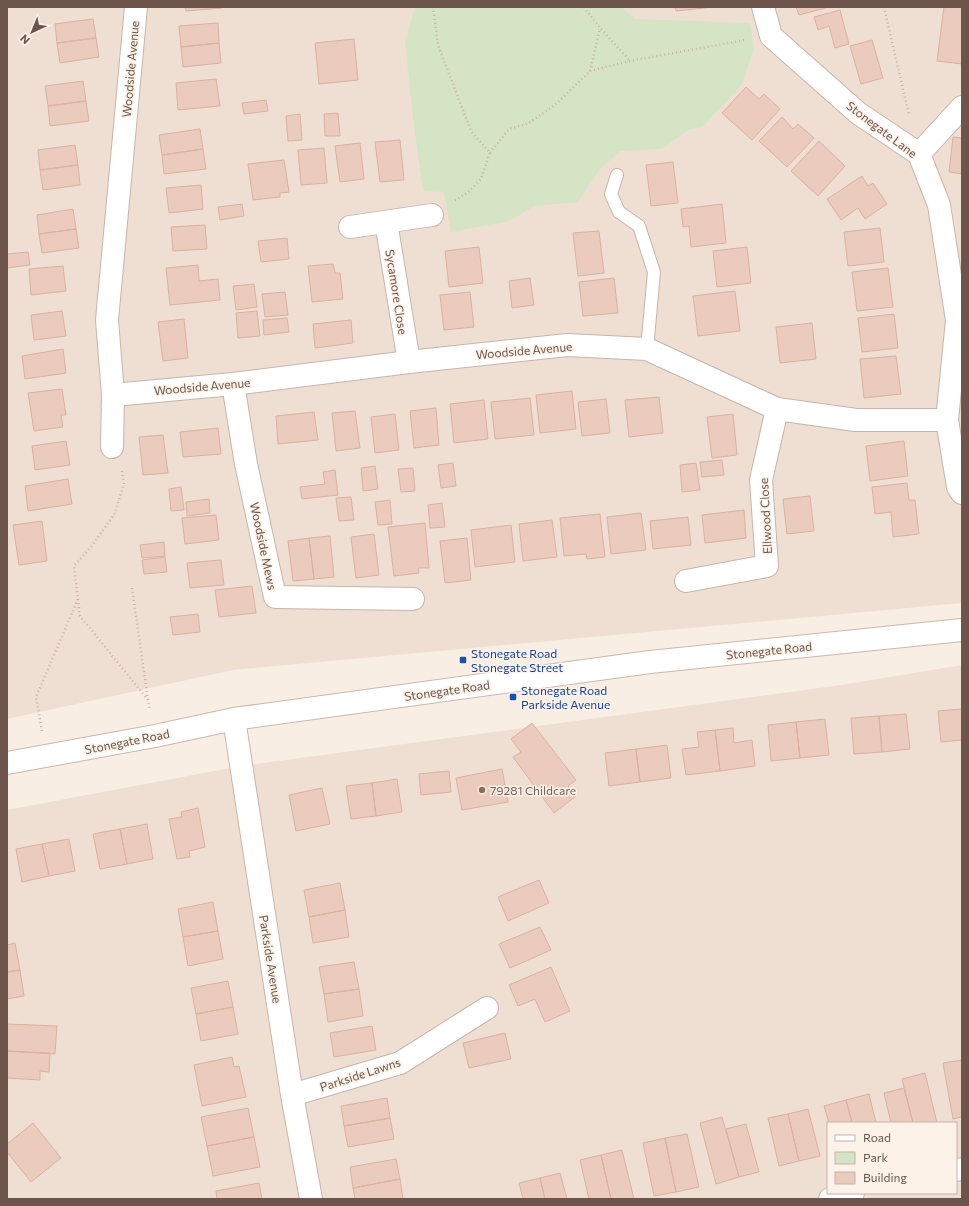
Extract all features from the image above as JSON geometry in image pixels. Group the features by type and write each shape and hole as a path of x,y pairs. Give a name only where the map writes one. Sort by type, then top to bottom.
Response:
{"street":[{"name":"Woodside Avenue","path":"112,447 113,394 107,320 136,7"},
{"path":"763,7 772,36"},
{"name":"Stonegate Lane","path":"772,36 858,113 919,154 939,205 957,320 947,420 958,488 962,493"},
{"path":"919,154 962,107"},
{"path":"350,227 432,215"},
{"name":"Sycamore Close","path":"386,222 408,362"},
{"name":"Woodside Avenue","path":"113,394 233,384 567,344 647,349 777,409 856,420 947,420"},
{"name":"Woodside Mews","path":"233,384 246,464 275,597 413,599"},
{"name":"Ellwood Close","path":"686,581 767,566 761,480 777,409"},
{"name":"Stonegate Road","path":"7,763 155,736 234,719 650,662 962,630"},
{"name":"Parkside Avenue","path":"234,719 292,1095 311,1199"},
{"name":"Parkside Lawns","path":"292,1095 400,1063 486,1008"},
{"path":"830,1199 850,1194"}],"lane":[{"path":"618,175 611,194 619,212 639,226 654,272 647,349"}],"path":[{"path":"433,7 438,45 468,124 471,131 490,153"},
{"path":"584,7 600,28 630,61"},
{"path":"884,7 910,116"},
{"path":"590,71 600,28"},
{"path":"432,215 467,193 481,178 490,153 509,129 529,123 548,109 590,71 630,61 772,36"},
{"path":"112,447 120,462 124,484 114,515 91,547 74,566 80,616 148,700"},
{"path":"132,588 148,700 155,736"},
{"path":"46,756 36,697 78,598"}],"shaded area":[{"path":"7,7 962,7 962,603 233,670 7,719"},
{"path":"962,665 962,1199 7,1199 7,810 241,766 841,685"}],"green space":[{"path":"415,7 621,7 635,19 750,23 754,48 741,86 702,127 688,130 662,149 620,151 600,169 578,202 535,206 509,221 451,232 444,192 423,191 413,118 405,41"}],"building":[{"path":"185,7 222,7 222,8 186,11"},
{"path":"675,7 714,7 676,11"},
{"path":"796,7 829,7 799,15"},
{"path":"944,7 962,7 962,64 937,61"},
{"path":"840,10 849,44 835,48 829,26 818,30 814,17"},
{"path":"93,19 96,38 57,43 55,24"},
{"path":"218,23 219,43 181,47 179,26"},
{"path":"96,38 99,57 60,63 57,43"},
{"path":"354,39 358,80 319,84 315,43"},
{"path":"872,40 883,78 861,84 850,46"},
{"path":"219,43 221,63 183,67 181,47"},
{"path":"216,79 220,106 178,110 176,83"},
{"path":"83,81 86,101 48,106 45,86"},
{"path":"746,87 759,99 764,94 780,109 752,140 722,113"},
{"path":"266,100 268,111 244,114 242,103"},
{"path":"86,101 89,121 50,126 48,106"},
{"path":"338,113 340,136 325,136 324,114"},
{"path":"300,114 302,140 288,141 286,116"},
{"path":"782,117 793,129 798,124 814,138 787,167 759,141"},
{"path":"200,129 203,149 162,155 159,135"},
{"path":"953,137 962,138 962,174 949,172"},
{"path":"400,140 404,180 380,182 375,142"},
{"path":"819,141 845,166 818,196 791,171"},
{"path":"360,143 364,179 340,182 335,146"},
{"path":"75,145 78,165 40,170 38,150"},
{"path":"324,148 327,183 301,185 298,150"},
{"path":"203,149 206,169 164,174 162,155"},
{"path":"284,160 289,192 280,193 280,197 253,200 248,164"},
{"path":"673,162 678,203 651,206 646,165"},
{"path":"78,165 80,185 43,190 40,170"},
{"path":"862,176 868,186 873,183 887,204 865,219 858,208 841,220 827,199"},
{"path":"201,185 203,209 169,213 166,188"},
{"path":"242,204 244,216 220,220 218,207"},
{"path":"722,204 726,243 691,247 689,226 683,227 681,209"},
{"path":"73,209 76,229 39,234 37,215"},
{"path":"205,225 207,249 173,251 171,227"},
{"path":"880,228 884,262 848,266 844,232"},
{"path":"76,229 79,248 42,253 39,234"},
{"path":"599,231 604,273 578,276 573,233"},
{"path":"287,238 289,259 261,262 258,241"},
{"path":"479,247 483,283 449,287 445,251"},
{"path":"747,247 751,283 717,287 713,251"},
{"path":"28,252 30,265 7,268 7,254"},
{"path":"333,264 335,273 340,273 343,299 312,302 308,266"},
{"path":"198,265 199,281 218,279 220,300 170,305 166,268"},
{"path":"63,266 66,291 31,295 29,269"},
{"path":"888,268 893,307 857,311 852,272"},
{"path":"530,278 534,305 512,308 509,281"},
{"path":"614,278 618,313 583,316 579,282"},
{"path":"254,284 257,307 236,310 233,286"},
{"path":"735,291 740,331 698,336 693,296"},
{"path":"285,292 288,315 265,317 262,294"},
{"path":"470,292 474,327 444,330 440,295"},
{"path":"62,311 66,336 34,340 31,315"},
{"path":"257,311 260,336 238,338 236,313"},
{"path":"894,314 898,348 862,352 858,318"},
{"path":"287,318 289,332 264,335 263,320"},
{"path":"184,319 188,358 163,361 158,322"},
{"path":"351,320 353,343 315,348 313,324"},
{"path":"812,323 816,359 780,363 776,327"},
{"path":"63,349 66,373 25,379 22,356"},
{"path":"896,356 901,394 864,398 860,359"},
{"path":"62,389 66,415 61,415 63,427 34,431 28,393"},
{"path":"572,391 576,429 540,433 536,395"},
{"path":"659,397 663,433 629,437 625,400"},
{"path":"530,398 534,435 495,439 491,402"},
{"path":"606,399 610,433 582,436 578,402"},
{"path":"484,400 488,439 454,443 450,404"},
{"path":"436,408 439,445 414,448 410,411"},
{"path":"355,411 360,448 336,451 332,413"},
{"path":"314,412 318,440 278,444 276,416"},
{"path":"395,414 399,450 375,453 371,417"},
{"path":"733,414 737,455 712,458 707,417"},
{"path":"218,428 221,454 183,457 180,432"},
{"path":"163,435 168,473 143,475 139,437"},
{"path":"66,441 70,465 35,470 32,446"},
{"path":"904,441 908,476 870,481 866,446"},
{"path":"722,460 724,475 702,477 700,462"},
{"path":"453,463 456,486 441,488 438,465"},
{"path":"696,463 700,490 682,492 680,465"},
{"path":"375,466 378,489 363,491 361,468"},
{"path":"413,468 415,491 401,492 398,469"},
{"path":"335,470 338,495 302,499 300,487 325,484 323,472"},
{"path":"68,479 72,504 28,511 25,486"},
{"path":"907,483 909,500 915,500 919,534 893,537 891,512 875,514 872,487"},
{"path":"181,487 184,510 171,511 169,489"},
{"path":"810,496 814,531 787,534 783,499"},
{"path":"351,497 354,520 339,521 336,498"},
{"path":"209,499 210,513 187,516 186,502"},
{"path":"390,500 392,524 378,525 375,502"},
{"path":"442,503 445,527 430,528 428,505"},
{"path":"744,510 746,538 705,543 702,515"},
{"path":"641,513 646,550 611,554 607,517"},
{"path":"600,514 605,557 587,559 586,554 564,556 560,518"},
{"path":"216,515 219,540 185,544 182,518"},
{"path":"688,517 691,545 653,549 650,521"},
{"path":"552,520 557,557 523,561 519,524"},
{"path":"42,521 47,561 19,565 13,525"},
{"path":"425,523 429,568 418,568 419,573 394,576 388,527"},
{"path":"511,525 515,562 475,567 471,530"},
{"path":"374,534 379,575 356,578 351,537"},
{"path":"330,536 334,577 314,579 309,538"},
{"path":"309,538 314,579 293,581 288,541"},
{"path":"467,538 471,580 445,583 440,541"},
{"path":"164,542 165,556 142,558 140,545"},
{"path":"165,557 167,572 144,574 142,560"},
{"path":"221,560 224,585 190,588 187,563"},
{"path":"252,586 256,613 219,617 215,590"},
{"path":"198,614 200,632 173,635 170,617"},
{"path":"962,709 962,740 941,742 938,711"},
{"path":"906,714 910,749 882,752 879,716"},
{"path":"879,716 882,752 854,754 851,718"},
{"path":"825,719 829,755 800,758 796,722"},
{"path":"796,722 800,758 771,761 768,725"},
{"path":"532,723 576,780 568,786 576,796 554,813 513,757 521,752 511,739"},
{"path":"733,728 734,743 752,740 755,766 720,771 715,730"},
{"path":"715,730 720,771 686,775 682,749 699,747 697,732"},
{"path":"667,745 671,778 640,782 636,749"},
{"path":"636,749 640,782 609,786 605,753"},
{"name":"79281 Childcare","path":"502,769 508,802 462,810 456,778"},
{"path":"449,771 451,792 421,795 419,774"},
{"path":"397,779 402,812 376,816 372,783"},
{"path":"372,783 376,816 351,819 346,786"},
{"path":"322,788 330,824 296,831 289,795"},
{"path":"198,808 205,847 189,851 190,857 177,859 169,819 182,817 181,812"},
{"path":"147,824 153,859 127,864 120,829"},
{"path":"120,829 127,864 100,869 93,834"},
{"path":"69,839 75,871 49,876 42,844"},
{"path":"42,844 49,876 22,882 16,849"},
{"path":"539,880 549,903 508,921 498,897"},
{"path":"340,883 345,910 309,917 304,890"},
{"path":"213,902 218,931 183,937 178,909"},
{"path":"345,910 349,937 313,943 309,917"},
{"path":"540,927 551,950 510,968 499,944"},
{"path":"218,931 223,959 188,966 183,937"},
{"path":"15,943 20,970 7,972 7,945"},
{"path":"354,962 359,989 324,994 319,967"},
{"path":"551,967 570,1011 545,1022 535,999 518,1006 509,985"},
{"path":"20,970 24,996 7,999 7,972"},
{"path":"228,981 233,1007 196,1014 191,988"},
{"path":"359,989 363,1016 328,1022 324,994"},
{"path":"233,1007 238,1034 201,1041 196,1014"},
{"path":"7,1024 57,1026 55,1054 7,1051"},
{"path":"372,1026 376,1050 334,1057 330,1033"},
{"path":"505,1033 511,1059 469,1068 463,1043"},
{"path":"7,1051 50,1053 49,1072 40,1071 40,1080 7,1078"},
{"path":"232,1057 234,1067 239,1066 246,1097 202,1106 194,1065"},
{"path":"962,1060 962,1117 953,1119 943,1063"},
{"path":"925,1073 937,1122 913,1122 902,1079"},
{"path":"904,1088 913,1122 891,1122 884,1093"},
{"path":"869,1094 876,1122 852,1122 846,1100"},
{"path":"387,1098 390,1118 344,1126 341,1106"},
{"path":"846,1100 852,1122 829,1122 824,1106"},
{"path":"248,1108 254,1137 207,1146 201,1117"},
{"path":"808,1109 820,1156 799,1161 788,1114"},
{"path":"788,1114 799,1161 779,1166 768,1118"},
{"path":"722,1117 739,1177 716,1184 700,1123"},
{"path":"390,1118 394,1139 348,1147 344,1126"},
{"path":"33,1123 61,1158 31,1182 7,1152 7,1144"},
{"path":"746,1124 759,1172 739,1177 726,1129"},
{"path":"687,1134 699,1187 676,1192 665,1138"},
{"path":"254,1137 260,1167 213,1176 207,1146"},
{"path":"665,1138 676,1192 654,1196 643,1143"},
{"path":"622,1150 634,1199 611,1199 601,1155"},
{"path":"601,1155 611,1199 589,1199 580,1160"},
{"path":"396,1159 400,1179 353,1188 350,1167"},
{"path":"560,1173 567,1199 545,1199 540,1178"},
{"path":"540,1178 545,1199 523,1199 519,1183"},
{"path":"400,1179 403,1199 355,1199 353,1188"},
{"path":"259,1183 262,1199 217,1199 216,1191"}],"place":[{"name":"Stonegate Road Stonegate Street","path":"463,660"},
{"name":"Stonegate Road Parkside Avenue","path":"513,697"},
{"name":"79281 Childcare","path":"482,790"}]}
